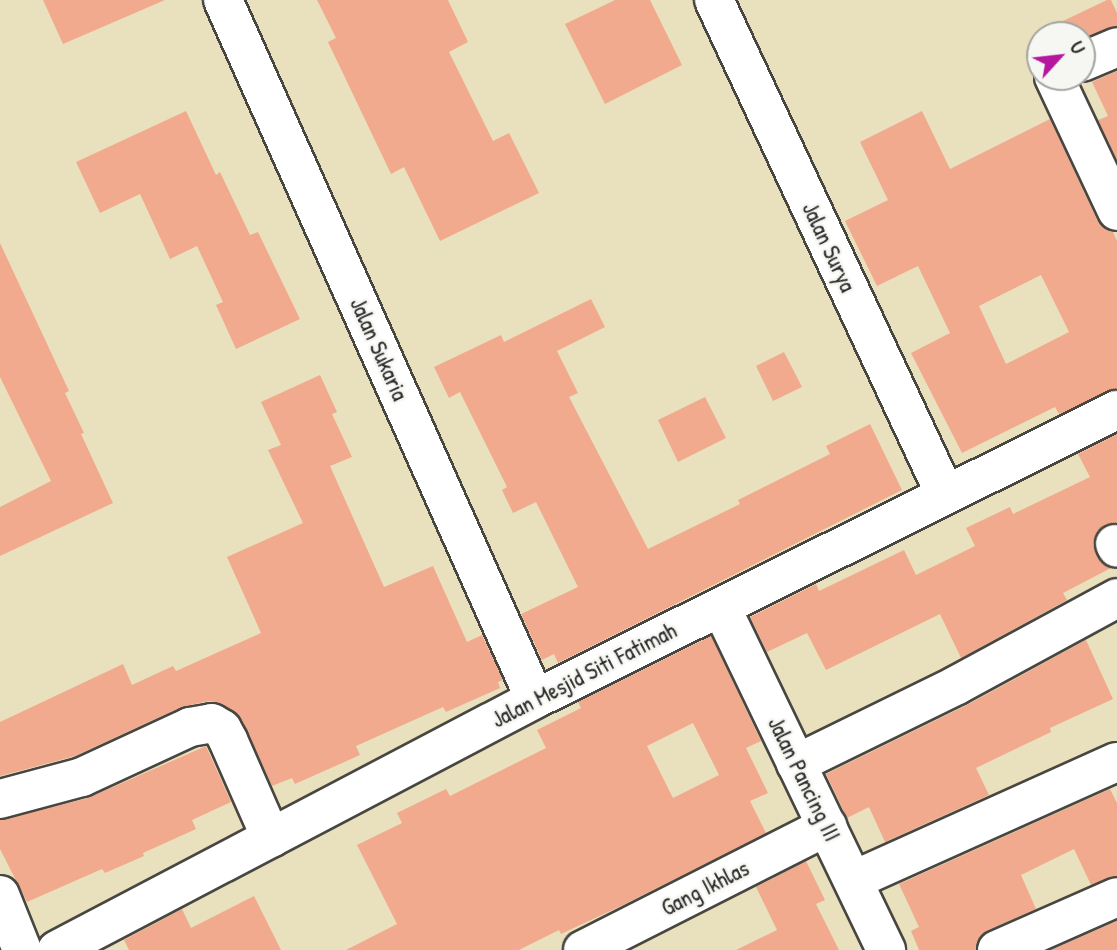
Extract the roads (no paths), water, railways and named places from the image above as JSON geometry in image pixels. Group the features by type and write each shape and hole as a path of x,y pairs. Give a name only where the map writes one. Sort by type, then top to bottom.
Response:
{"street":[{"name":"Jalan Sukaria","path":"223,0 535,699"},
{"name":"Jalan Surya","path":"714,0 944,495"},
{"path":"1096,56 1117,47"},
{"path":"1061,91 1117,211"},
{"name":"Jalan Mesjid Siti Fatimah","path":"80,945 271,838 535,699 1117,410"},
{"path":"796,764 957,685 1117,598"},
{"name":"Jalan Pancing III","path":"721,607 887,950"},
{"path":"0,799 82,777 190,727 212,723 222,729 228,740 271,838"},
{"path":"854,880 1117,762"},
{"name":"Gang Ikhlas","path":"583,950 827,826"},
{"path":"0,895 22,950"},
{"path":"998,950 1117,897"}]}
